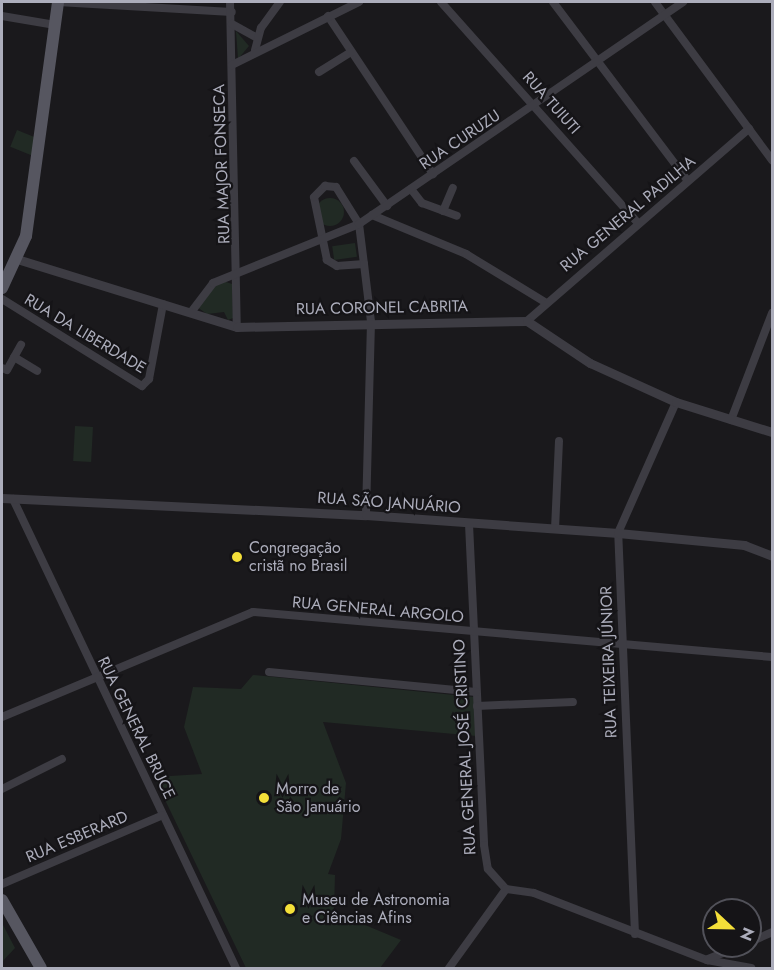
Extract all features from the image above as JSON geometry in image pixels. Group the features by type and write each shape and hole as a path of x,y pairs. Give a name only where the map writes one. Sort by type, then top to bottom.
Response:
{"main road":[{"path":"2,288 17,259 34,190 58,2"},
{"path":"2,900 40,969"}],"street":[{"path":"58,2 232,12"},
{"name":"RUA MAJOR FONSECA","path":"230,2 238,275 237,327"},
{"path":"255,50 256,38 280,2"},
{"path":"232,65 255,50 358,2"},
{"name":"RUA TUIUTI","path":"441,2 536,105 639,224"},
{"path":"554,2 600,59 688,181"},
{"path":"655,2 772,160"},
{"name":"RUA CURUZU","path":"192,311 206,287 359,224 536,105 683,2"},
{"path":"2,16 55,25"},
{"path":"328,16 433,174"},
{"path":"232,24 256,38"},
{"path":"319,72 351,52"},
{"name":"RUA GENERAL PADILHA","path":"526,321 545,302 749,129"},
{"path":"354,160 387,206"},
{"path":"364,264 333,265 320,240 314,197 325,186 336,187 359,224 364,264 371,322 366,515"},
{"path":"443,211 453,188"},
{"path":"411,189 417,200 457,216"},
{"path":"372,215 466,254 545,302"},
{"path":"17,259 192,311 237,327"},
{"name":"RUA DA LIBERDADE","path":"2,299 142,386 149,379 164,304"},
{"path":"731,420 772,313"},
{"path":"526,321 590,363 676,402 772,432"},
{"name":"RUA CORONEL CABRITA","path":"237,327 371,322 526,321"},
{"path":"2,368 7,370 21,345"},
{"path":"14,357 37,371"},
{"name":"RUA TEIXEIRA JÚNIOR","path":"635,934 620,640 618,533 676,402"},
{"path":"555,529 559,441"},
{"name":"RUA SÃO JANUÁRIO","path":"2,498 366,515 618,533 744,545 772,556"},
{"name":"RUA GENERAL BRUCE","path":"13,499 236,969"},
{"name":"RUA GENERAL JOSÉ CRISTINO","path":"469,524 486,864 506,889"},
{"name":"RUA GENERAL ARGOLO","path":"2,717 253,612 473,633 620,640 772,657"},
{"path":"269,672 476,692"},
{"path":"477,706 573,702"},
{"path":"2,789 62,759"},
{"name":"RUA ESBERARD","path":"2,884 163,815"},
{"path":"453,966 506,889 534,893 707,960 751,969"},
{"path":"707,960 712,958"}],"shaded area":[{"path":"236,31 249,46 238,59"},
{"path":"17,130 39,139 33,156 10,147"},
{"path":"330,198 340,202 344,212 340,222 330,226 320,222 316,212 320,202"},
{"path":"355,243 357,257 334,260 332,246"},
{"path":"223,281 232,284 233,318 228,320 224,312 207,314 197,307 204,294"},
{"path":"75,426 93,427 91,462 73,461"},
{"path":"253,675 474,697 476,736 323,722 346,783 341,839 328,874 335,875 334,912 401,940 380,968 246,968 154,777 202,774 184,727 193,687 241,689"},
{"path":"2,923 15,948 2,962"}],"place":[{"name":"Congregação cristã no Brasil","path":"237,557"},
{"name":"Morro de São Januário","path":"264,798"},
{"name":"Museu de Astronomia e Ciências Afins","path":"290,909"}]}
